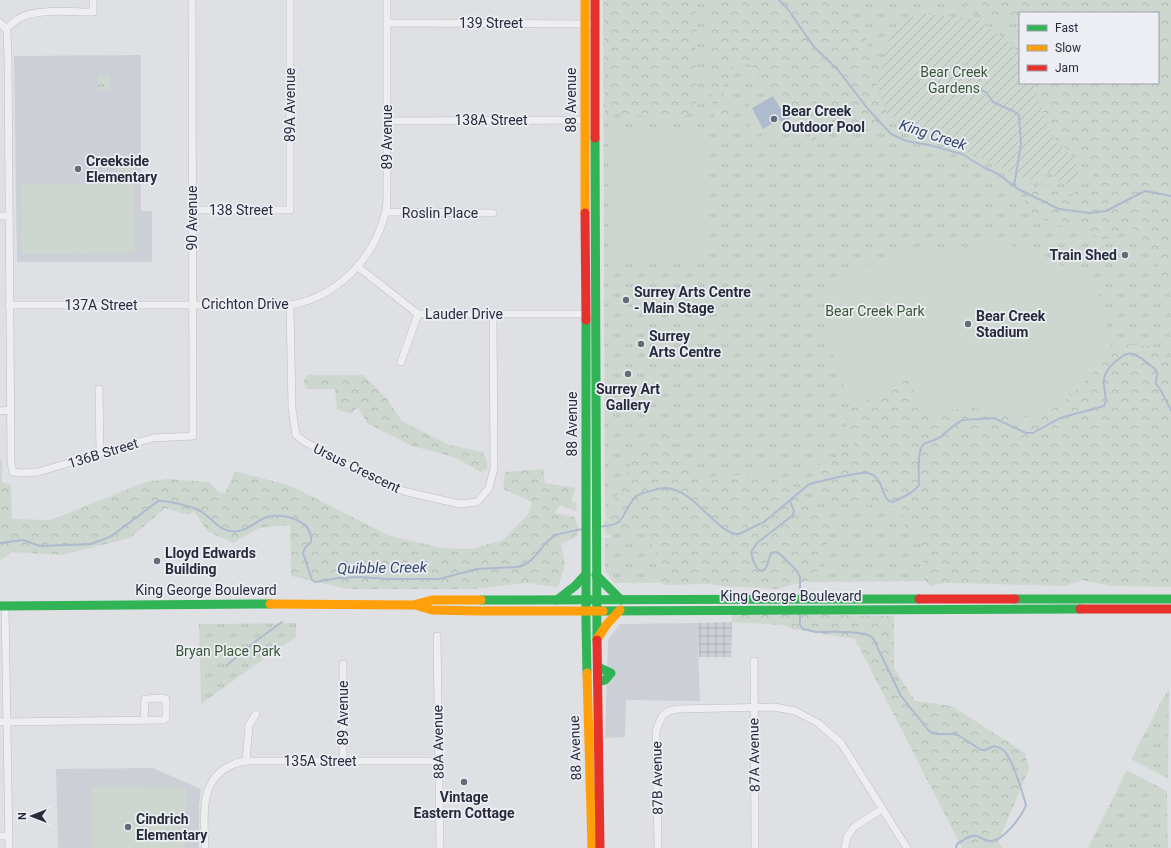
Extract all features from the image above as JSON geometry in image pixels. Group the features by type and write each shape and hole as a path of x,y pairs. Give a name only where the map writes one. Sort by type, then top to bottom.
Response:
{"main road":[{"name":"88 Avenue","path":"585,0 585,528 592,848"},
{"name":"88 Avenue","path":"595,0 596,600 600,848"},
{"path":"585,314 596,325"},
{"path":"557,600 575,586 586,574"},
{"path":"596,575 621,600"},
{"name":"King George Boulevard","path":"818,605 1171,599"},
{"name":"King George Boulevard","path":"413,605 432,600 621,600 783,605"},
{"name":"King George Boulevard","path":"3,606 206,604 413,605 432,610 620,610 818,605 1171,609"},
{"path":"597,639 607,624 620,610"},
{"path":"598,667 611,673 605,680 598,682"}],"street":[{"path":"6,29 22,17 32,13 93,12 93,0"},
{"name":"90 Avenue","path":"192,0 193,436"},
{"name":"89A Avenue","path":"290,0 290,210"},
{"name":"89 Avenue","path":"358,267 369,252 379,232 386,212 387,0"},
{"path":"0,23 6,29 8,38 10,410 0,411"},
{"name":"139 Street","path":"387,23 595,24"},
{"path":"0,118 8,118"},
{"name":"138A Street","path":"387,121 595,120"},
{"name":"138 Street","path":"192,210 290,210"},
{"name":"Roslin Place","path":"386,212 494,213"},
{"path":"0,216 8,216"},
{"name":"Lauder Drive","path":"358,267 418,314 585,314"},
{"name":"Crichton Drive","path":"193,304 290,305 301,303 328,292 358,267"},
{"name":"137A Street","path":"9,305 193,304"},
{"name":"Ursus Crescent","path":"290,305 292,409 296,435 305,442 386,485 406,492 460,504 477,502 489,488 494,468 493,314"},
{"path":"400,362 418,314"},
{"path":"99,389 100,453"},
{"name":"136B Street","path":"10,410 11,463 13,472 38,472 153,438 193,436"},
{"path":"3,606 3,722 9,848"},
{"name":"88A Avenue","path":"437,636 440,848"},
{"name":"87A Avenue","path":"754,661 753,707 755,848"},
{"name":"89 Avenue","path":"343,664 343,761"},
{"path":"753,707 774,707 795,711 818,723 840,743 907,848"},
{"name":"87B Avenue","path":"658,848 656,732 659,721 666,712 678,709 753,707"},
{"path":"246,761 249,725 256,714"},
{"path":"3,722 144,720"},
{"name":"135A Street","path":"204,848 204,807 210,785 216,776 224,769 234,764 246,761 438,761"},
{"path":"845,848 847,837 854,827 882,809"},
{"path":"0,836 9,836"}],"shaded area":[{"name":"Creekside Elementary","path":"141,55 141,211 152,211 152,262 17,262 14,56"},
{"path":"732,622 731,657 699,657 697,623"},
{"path":"697,623 700,701 626,700 625,737 605,738 608,640 620,624"},
{"name":"Cindrich Elementary","path":"153,768 201,789 199,806 199,848 58,848 56,769"}],"green space":[{"name":"Bear Creek Park","path":"603,0 1171,0 1171,580 614,583 605,570 605,538 610,538 610,517 605,517"},
{"path":"604,0 697,0 696,107 682,119 605,113"},
{"path":"709,0 832,0 850,23 861,26 870,50 888,64 891,112 879,132 863,131 847,122 820,128 810,154 806,143 815,125 824,117 789,106 760,79 755,68 744,61 734,65 722,90 732,114 729,120 714,118 708,59"},
{"path":"965,0 1171,0 1171,284 1165,282 1153,253 1133,229 1104,240 1083,229 1056,225 1032,214 1023,198 1028,197 1039,185 1048,185 1070,197 1075,191 1093,188 1097,179 1089,163 1059,144 1040,114 1034,99 1034,84 1159,84 1159,12 1019,12 1019,22 967,11"},
{"name":"Bear Creek Gardens","path":"924,14 977,19 1009,42 1019,53 1019,84 1035,84 1037,95 1054,141 1074,157 1080,179 1071,187 1056,180 1052,174 1041,168 1038,176 1027,181 975,155 907,128 886,112 877,86 888,42 904,19"},
{"path":"1019,25 1019,51 1012,46"},
{"path":"98,75 110,75 110,90 98,90"},
{"name":"Bear Creek Outdoor Pool","path":"775,90 785,109 798,115 791,130 788,129 786,133 760,148 756,139 775,127 775,125 762,133 759,132 750,137 745,129 755,123 746,108"},
{"path":"614,133 706,133 705,257 613,257"},
{"path":"117,156 133,156 133,174 117,174"},
{"path":"134,184 135,253 22,254 22,185"},
{"name":"Bear Creek Stadium","path":"934,241 939,256 981,242 995,243 1000,241 1091,277 1095,285 1112,345 1046,406 1033,414 1025,416 1021,421 1001,412 973,408 923,412 908,381 903,381 886,389 886,394 850,404 828,340 833,307 828,294 850,271"},
{"path":"1127,345 1149,346 1171,362 1171,587 1111,586 1082,580 1067,586 945,583 930,586 925,580 921,539 913,530 906,530 901,507 836,503 820,498 809,490 820,477 813,471 816,466 829,463 854,445 846,423 853,404 886,394 886,389 903,381 908,381 924,412 973,408 1001,412 1030,425 1071,396 1114,351"},
{"path":"308,375 363,375 386,398 402,421 449,445 483,452 487,462 487,469 481,472 454,457 412,446 367,423 358,407 351,414 337,409 335,389 307,389 304,384 304,379"},
{"path":"667,431 685,469 697,473 707,481 758,471 770,479 793,484 799,496 816,503 830,529 825,555 814,579 777,589 721,586 711,584 663,585 656,550 643,534 623,528 606,536 604,523 634,458"},
{"path":"0,460 2,460 2,482 11,485 12,519 51,520 146,482 168,479 209,482 220,493 225,493 235,471 291,486 390,536 443,548 471,549 503,540 528,515 532,502 503,489 505,472 543,469 545,483 576,488 571,501 577,503 576,511 560,505 555,513 575,517 579,529 577,536 561,544 565,565 558,587 527,583 473,589 348,589 291,576 290,525 259,528 233,543 207,531 194,511 189,515 165,508 130,538 62,555 12,552 0,560"},
{"path":"732,614 894,616 894,668 915,701 952,706 1025,753 1029,769 998,842 1003,848 962,848 855,639 793,629 783,625 732,622"},
{"name":"Bryan Place Park","path":"296,623 296,637 201,704 199,624"},
{"path":"1169,687 1168,779 1131,759"},
{"path":"1127,770 1167,791 1168,848 1088,848"},
{"path":"92,787 186,788 185,848 92,848"}],"water":[{"path":"773,96 782,111 791,115 787,124 778,120 763,129 752,108"}],"waterway":[{"name":"King Creek","path":"779,0 787,8 814,47 838,70 868,109 891,134 906,141 929,145 962,154 998,174 1018,189 1059,209 1090,213 1106,211 1145,191 1171,196"},
{"path":"974,88 986,92 993,102 1019,115 1021,144 1014,186"},
{"path":"599,527 613,525 619,522 633,499 638,495 662,488 675,490 685,495 695,502 722,527 730,532 739,534 764,522 808,485 842,476 858,473 868,473 874,476 878,480 886,498 893,502 911,493 919,485 919,457 923,445 938,438 963,420 994,418 1026,433 1033,433 1060,418 1104,406 1106,400 1104,382 1105,374 1114,363 1127,354 1138,356 1156,370 1156,384 1171,410"},
{"name":"Quibble Creek","path":"0,543 23,540 40,546 91,544 113,535 158,501 168,502 198,510 227,531 243,530 267,517 274,516 289,517 302,523 310,534 311,542 305,548 303,553 312,580 315,582 338,578 359,577 388,579 439,579 477,569 517,567 533,559 544,545 556,535 583,529"},
{"path":"790,501 794,511 793,515 757,543 751,552 755,565 762,571 765,569 771,553 776,552 780,554 797,571 800,577 800,596"},
{"path":"800,614 800,625 803,629 816,632 863,634 869,635 873,638 901,696 929,731 936,734 958,735 981,750 994,746 999,747 1008,757 1012,763 1026,805 1024,810 1011,828 1000,838 989,841 977,836 972,836 957,844 956,848"},
{"path":"226,666 282,622"}],"traffic: fast":[{"path":"595,138 597,640"},
{"path":"586,320 587,673"},
{"path":"557,600 575,586 586,574"},
{"path":"596,575 621,600"},
{"path":"481,600 919,599"},
{"path":"1015,599 1171,599"},
{"path":"0,606 270,604"},
{"path":"603,611 1080,609"},
{"path":"598,667 611,673 605,680 598,682"}],"traffic: slow":[{"path":"585,0 585,213"},
{"path":"270,604 413,605 432,600 481,600"},
{"path":"415,605 432,610 603,611"},
{"path":"597,639 607,624 620,610"},
{"path":"587,673 592,848"}],"traffic: jam":[{"path":"595,0 595,138"},
{"path":"585,213 586,320"},
{"path":"919,599 1015,599"},
{"path":"1080,609 1171,609"},
{"path":"597,640 600,848"}],"place":[{"name":"Bear Creek Outdoor Pool","path":"774,119"},
{"name":"Creekside Elementary","path":"78,169"},
{"name":"Train Shed","path":"1125,255"},
{"name":"Surrey Arts Centre - Main Stage","path":"626,300"},
{"name":"Bear Creek Stadium","path":"968,324"},
{"name":"Surrey Arts Centre","path":"641,344"},
{"name":"Surrey Art Gallery","path":"628,374"},
{"name":"Lloyd Edwards Building","path":"157,561"},
{"name":"Vintage Eastern Cottage","path":"464,782"},
{"name":"Cindrich Elementary","path":"128,827"}]}
